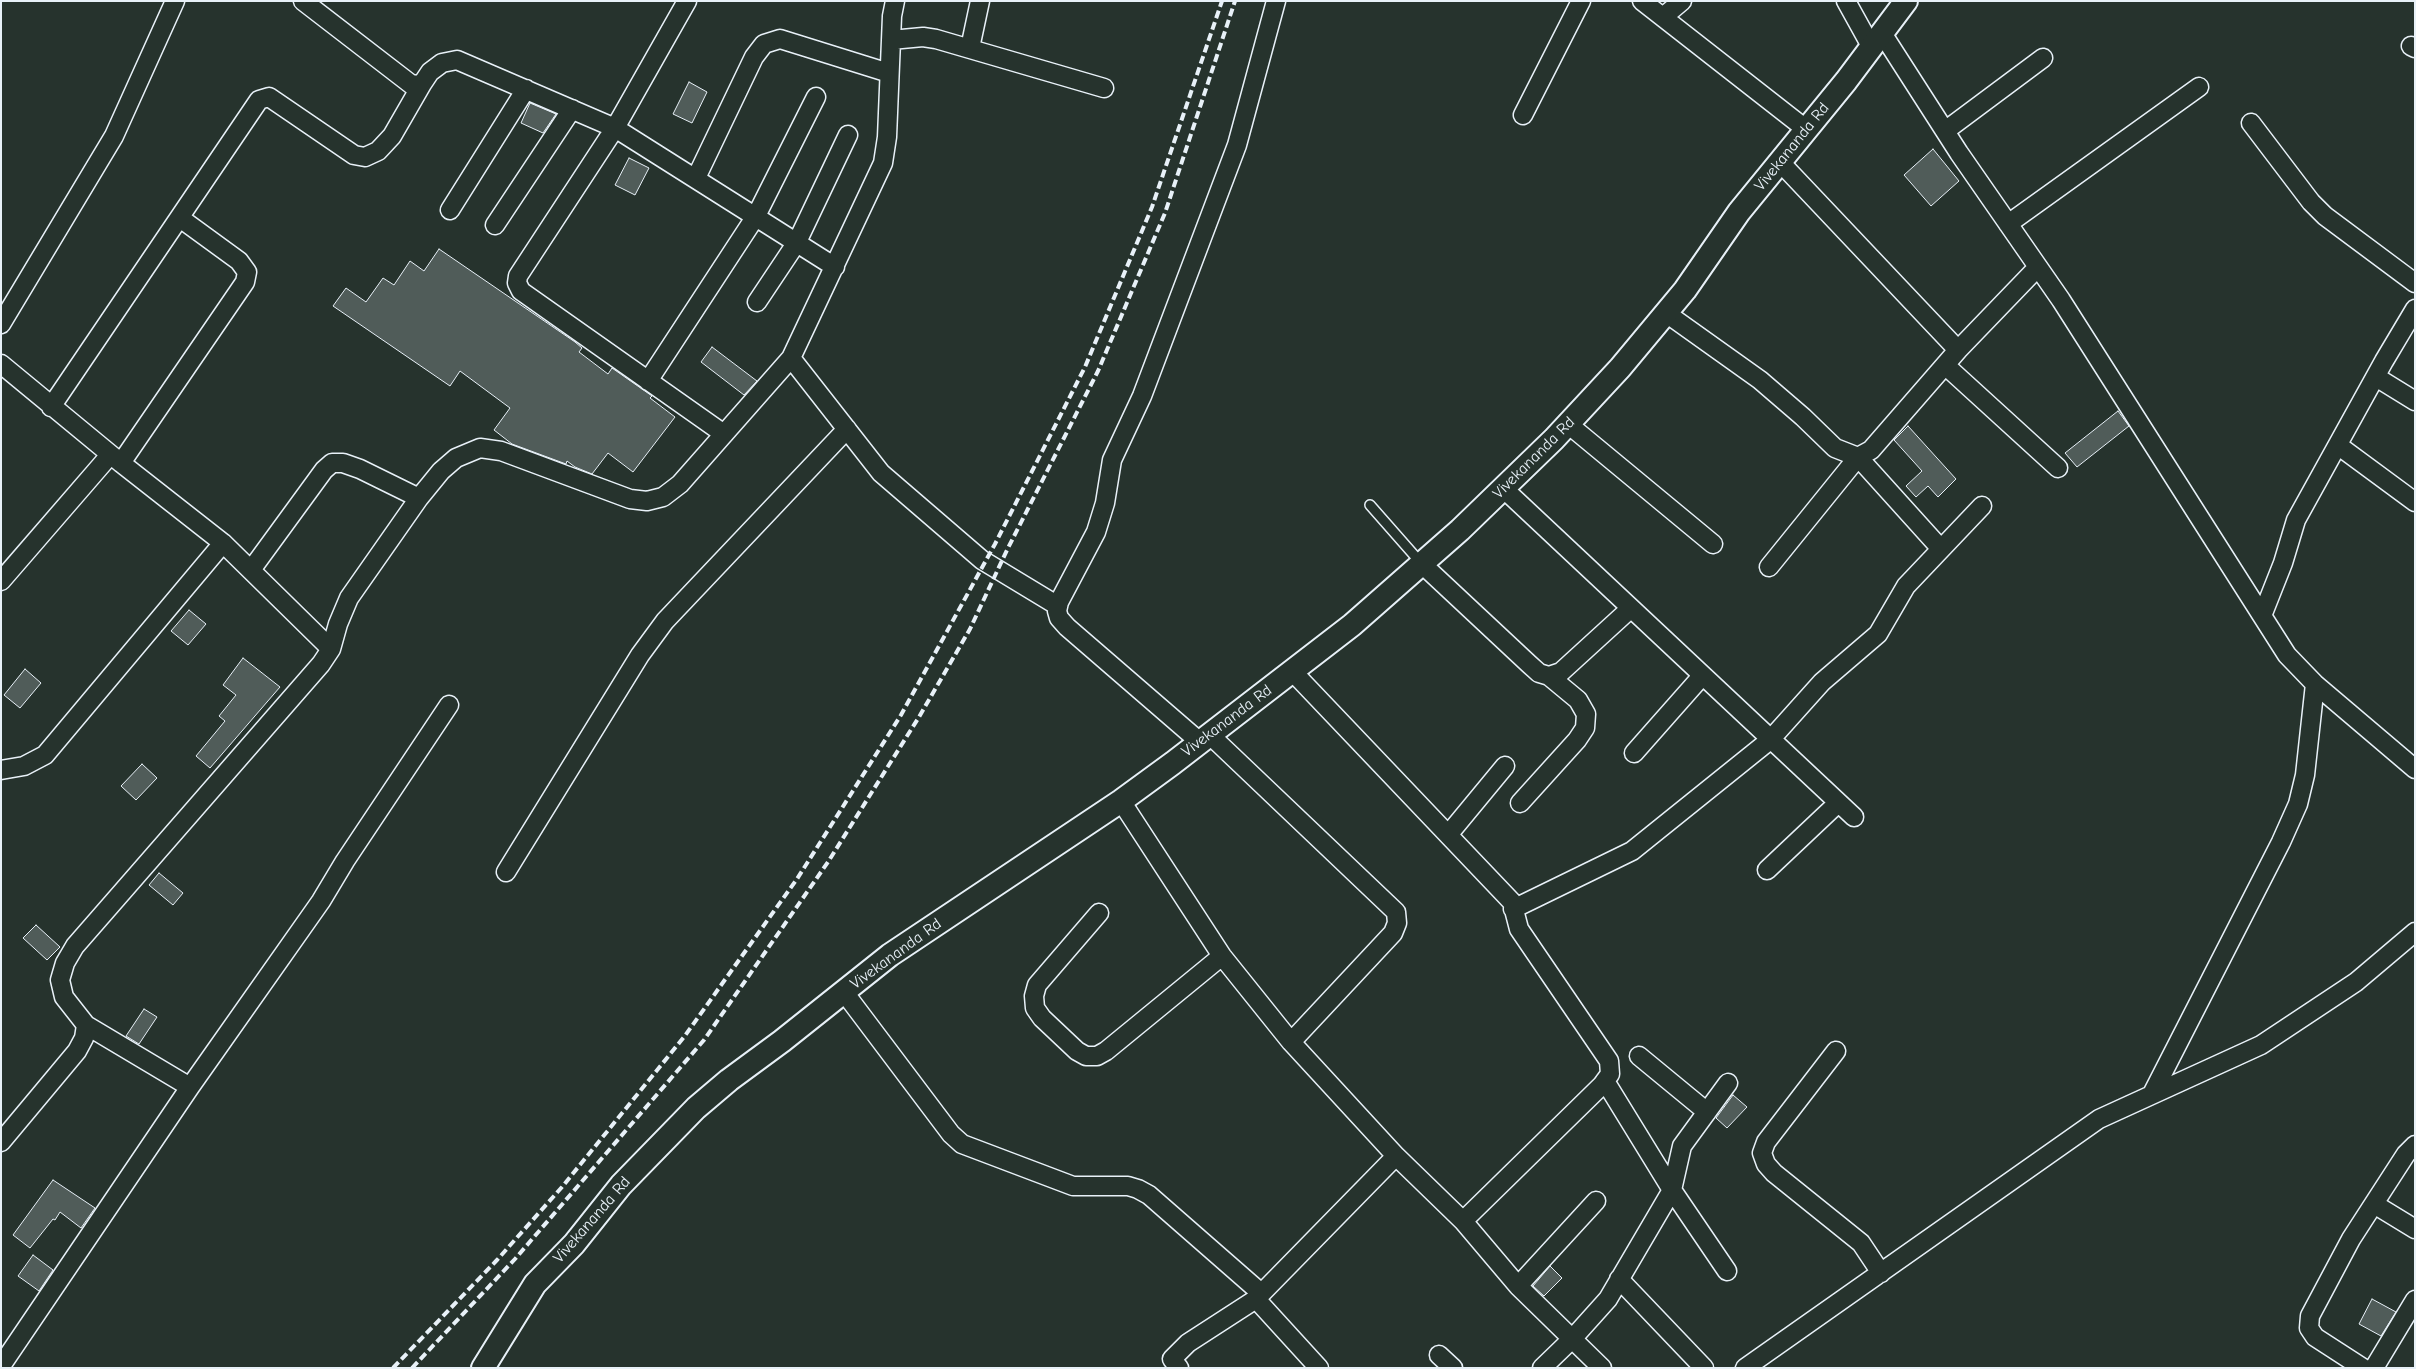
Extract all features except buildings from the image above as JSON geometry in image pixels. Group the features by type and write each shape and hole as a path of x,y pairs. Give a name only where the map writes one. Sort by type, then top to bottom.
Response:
{"street":[{"path":"1,324 114,136 175,1"},
{"path":"303,1 402,79 412,84 422,84"},
{"path":"687,1 615,128 518,276 517,284 521,291 724,434"},
{"path":"190,1087 86,1025 64,998 60,980 65,962 75,946 314,672 331,649 338,624 349,598 419,498 441,471 456,458 480,448 501,450 630,499 647,501 663,497 680,484 791,358 883,164 887,137 894,1"},
{"path":"970,48 980,1"},
{"path":"1276,1 1245,121 1234,152 1142,396 1112,460 1105,503 1096,532 1058,606 1059,618 1067,627 1205,738 1396,912 1397,923 1393,933 1291,1042"},
{"path":"1523,115 1581,1"},
{"path":"1642,1 1807,130"},
{"path":"1663,17 1682,1"},
{"path":"1846,1 1945,131 2086,338 2287,655 2315,684 2415,769"},
{"name":"Vivekananda Rd","path":"483,1368 535,1284 574,1244 621,1184 660,1143 729,1080 905,945 1121,801 1205,738 1352,625 1422,564 1504,488 1568,424 1620,368 1685,290 1739,212 1807,130 1906,1"},
{"path":"891,40 923,37 970,48 1104,88"},
{"path":"696,178 754,57 764,44 780,40 889,74"},
{"path":"1945,131 2043,58"},
{"path":"51,407 259,100 269,97 354,155 365,157 378,151 392,136 430,72 442,63 457,60 615,128 835,267"},
{"path":"2008,224 2199,87"},
{"path":"450,210 526,89"},
{"path":"648,380 756,216 816,98"},
{"path":"495,225 572,109"},
{"path":"2251,123 2311,202 2342,229 2415,283"},
{"path":"757,302 797,242 848,135"},
{"path":"1780,162 1958,350"},
{"path":"1,581 116,459 245,282 248,272 239,261 180,218"},
{"path":"1769,567 1858,457 1871,450 1958,350 2038,267"},
{"path":"2262,616 2283,563 2296,520 2415,309"},
{"path":"1666,312 1766,385 1835,448 1858,457 1941,549"},
{"path":"791,358 881,473 982,560 1058,606"},
{"path":"1,364 51,407 223,543 331,649"},
{"path":"1945,365 2058,468"},
{"path":"2376,376 2415,401"},
{"path":"1568,424 1713,544"},
{"path":"506,872 635,663 665,621 847,429"},
{"path":"2338,446 2415,502"},
{"path":"251,570 324,470 332,463 343,463 360,469 419,498"},
{"path":"1504,488 1630,609 1854,817"},
{"path":"1513,909 1632,851 1770,740 1822,682 1878,634 1906,586 1982,506"},
{"path":"1,770 24,766 44,755 223,543"},
{"path":"1422,564 1539,673 1550,676 1578,700 1586,714 1585,728 1577,740 1520,803"},
{"path":"1550,676 1561,672 1630,609"},
{"path":"1292,671 1512,902 1520,929 1609,1061 1610,1074 1605,1081 1463,1221"},
{"path":"1634,753 1702,676"},
{"path":"2152,1094 2277,851 2298,804 2305,775 2315,684"},
{"path":"1,1366 190,1087 322,901 345,861 449,705"},
{"path":"1448,835 1505,766"},
{"path":"1121,801 1222,956 1291,1042 1396,1156 1463,1221 1518,1286 1602,1368"},
{"path":"1767,870 1838,803"},
{"path":"1099,914 1037,985 1034,996 1034,1008 1042,1018 1077,1051 1086,1056 1097,1056 1106,1051 1222,956"},
{"path":"1745,1368 2062,1143 2099,1119 2261,1045 2356,982 2415,932"},
{"path":"844,992 951,1134 962,1144 1073,1186 1128,1186 1149,1195 1258,1296 1320,1368"},
{"path":"1,1142 77,1051 84,1038 86,1025"},
{"path":"1836,1051 1766,1142 1762,1153 1766,1164 1774,1173 1861,1243 1881,1273"},
{"path":"1639,1056 1707,1112"},
{"path":"1605,1081 1672,1190 1727,1271"},
{"path":"1542,1368 1597,1313 1619,1280 1672,1190 1682,1146 1728,1082"},
{"path":"2362,1368 2315,1337 2309,1328 2310,1316 2352,1239 2415,1145"},
{"path":"1179,1368 1172,1360 1188,1343 1258,1296 1396,1156"},
{"path":"1518,1286 1596,1201"},
{"path":"2374,1204 2415,1230"},
{"path":"1619,1280 1704,1368"},
{"path":"2374,1368 2415,1300"},
{"path":"1439,1355 1453,1368"}],"lane":[{"path":"1370,506 1422,564"}],"railway":[{"path":"393,1368 497,1260 562,1187 684,1037 797,879 901,715 995,544 1085,367 1152,207 1222,1"},
{"path":"412,1368 515,1259 704,1040 828,862 919,717 970,629 1007,550 1098,371 1165,213 1235,1"}]}
